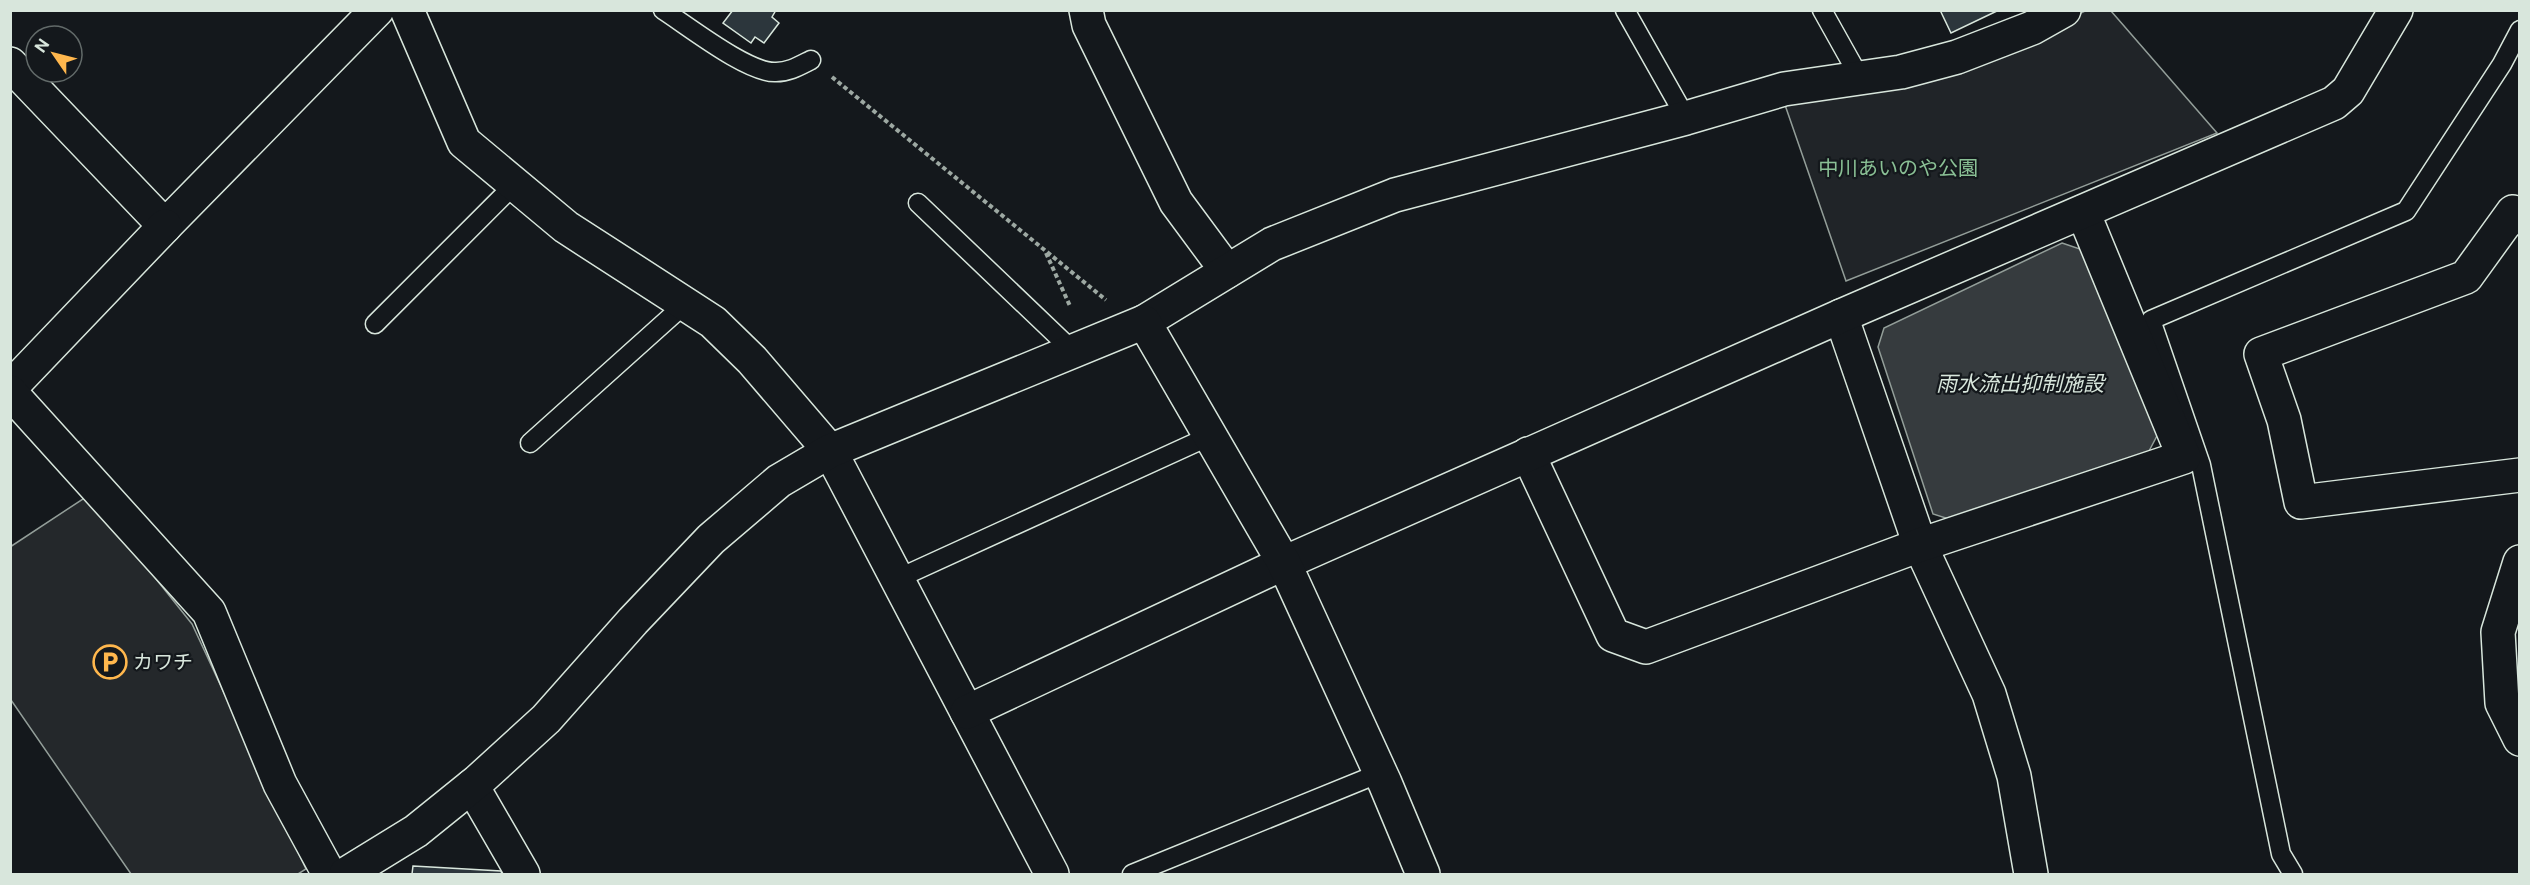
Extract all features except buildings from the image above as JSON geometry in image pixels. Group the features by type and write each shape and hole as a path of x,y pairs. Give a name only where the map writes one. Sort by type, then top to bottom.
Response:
{"street":[{"path":"329,874 280,784 209,612 10,390 165,226 377,10"},
{"path":"406,10 464,142 567,227 713,322 752,360 830,451 1052,874"},
{"path":"1086,10 1089,26 1176,202 1227,271"},
{"path":"967,712 1284,563 1528,454 1841,316 2334,104 2348,92 2396,10"},
{"path":"346,874 416,831 472,786 546,719 711,539 779,481 830,451 1141,323 1272,244 1395,195 1686,118 1784,89 1901,72 1957,57 2032,28 2053,13"},
{"path":"10,64 165,226"},
{"path":"1528,454 1613,635 1646,647 1920,545 2184,457 2083,212"},
{"path":"2520,218 2513,212 2466,277 2261,354 2284,420 2301,502 2520,475"},
{"path":"1841,316 1920,545 1989,694 2014,776 2031,874"},
{"path":"1141,323 1284,563 1380,773 1423,874"},
{"path":"2520,562 2498,632 2502,703 2520,739"},
{"path":"472,786 523,874"}],"lane":[{"path":"663,10 753,68 773,73 789,71 811,60"},
{"path":"1625,10 1686,118"},
{"path":"1822,10 1860,78"},
{"path":"2293,874 2281,854 2201,465 2151,320 2406,211 2502,64 2520,30"},
{"path":"375,324 515,184"},
{"path":"918,203 1081,348"},
{"path":"530,443 685,304"},
{"path":"897,579 1210,436"},
{"path":"1132,874 1380,773"}],"path":[{"path":"811,60 1045,251 1141,323"},
{"path":"1045,251 1081,348"}],"green space":[{"name":"中川あいのや公園","path":"2085,11 2111,11 2217,133 1846,281 1784,102 1966,69"}],"shaded area":[{"name":"カワチ","path":"89,495 192,624 306,869 298,874 131,874 11,700 10,547"}],"water":[{"name":"雨水流出抑制施設","path":"2062,243 2083,250 2159,432 2148,453 1952,520 1933,514 1878,347 1884,328"}],"place":[{"name":"カワチ","path":"110,662"}]}
